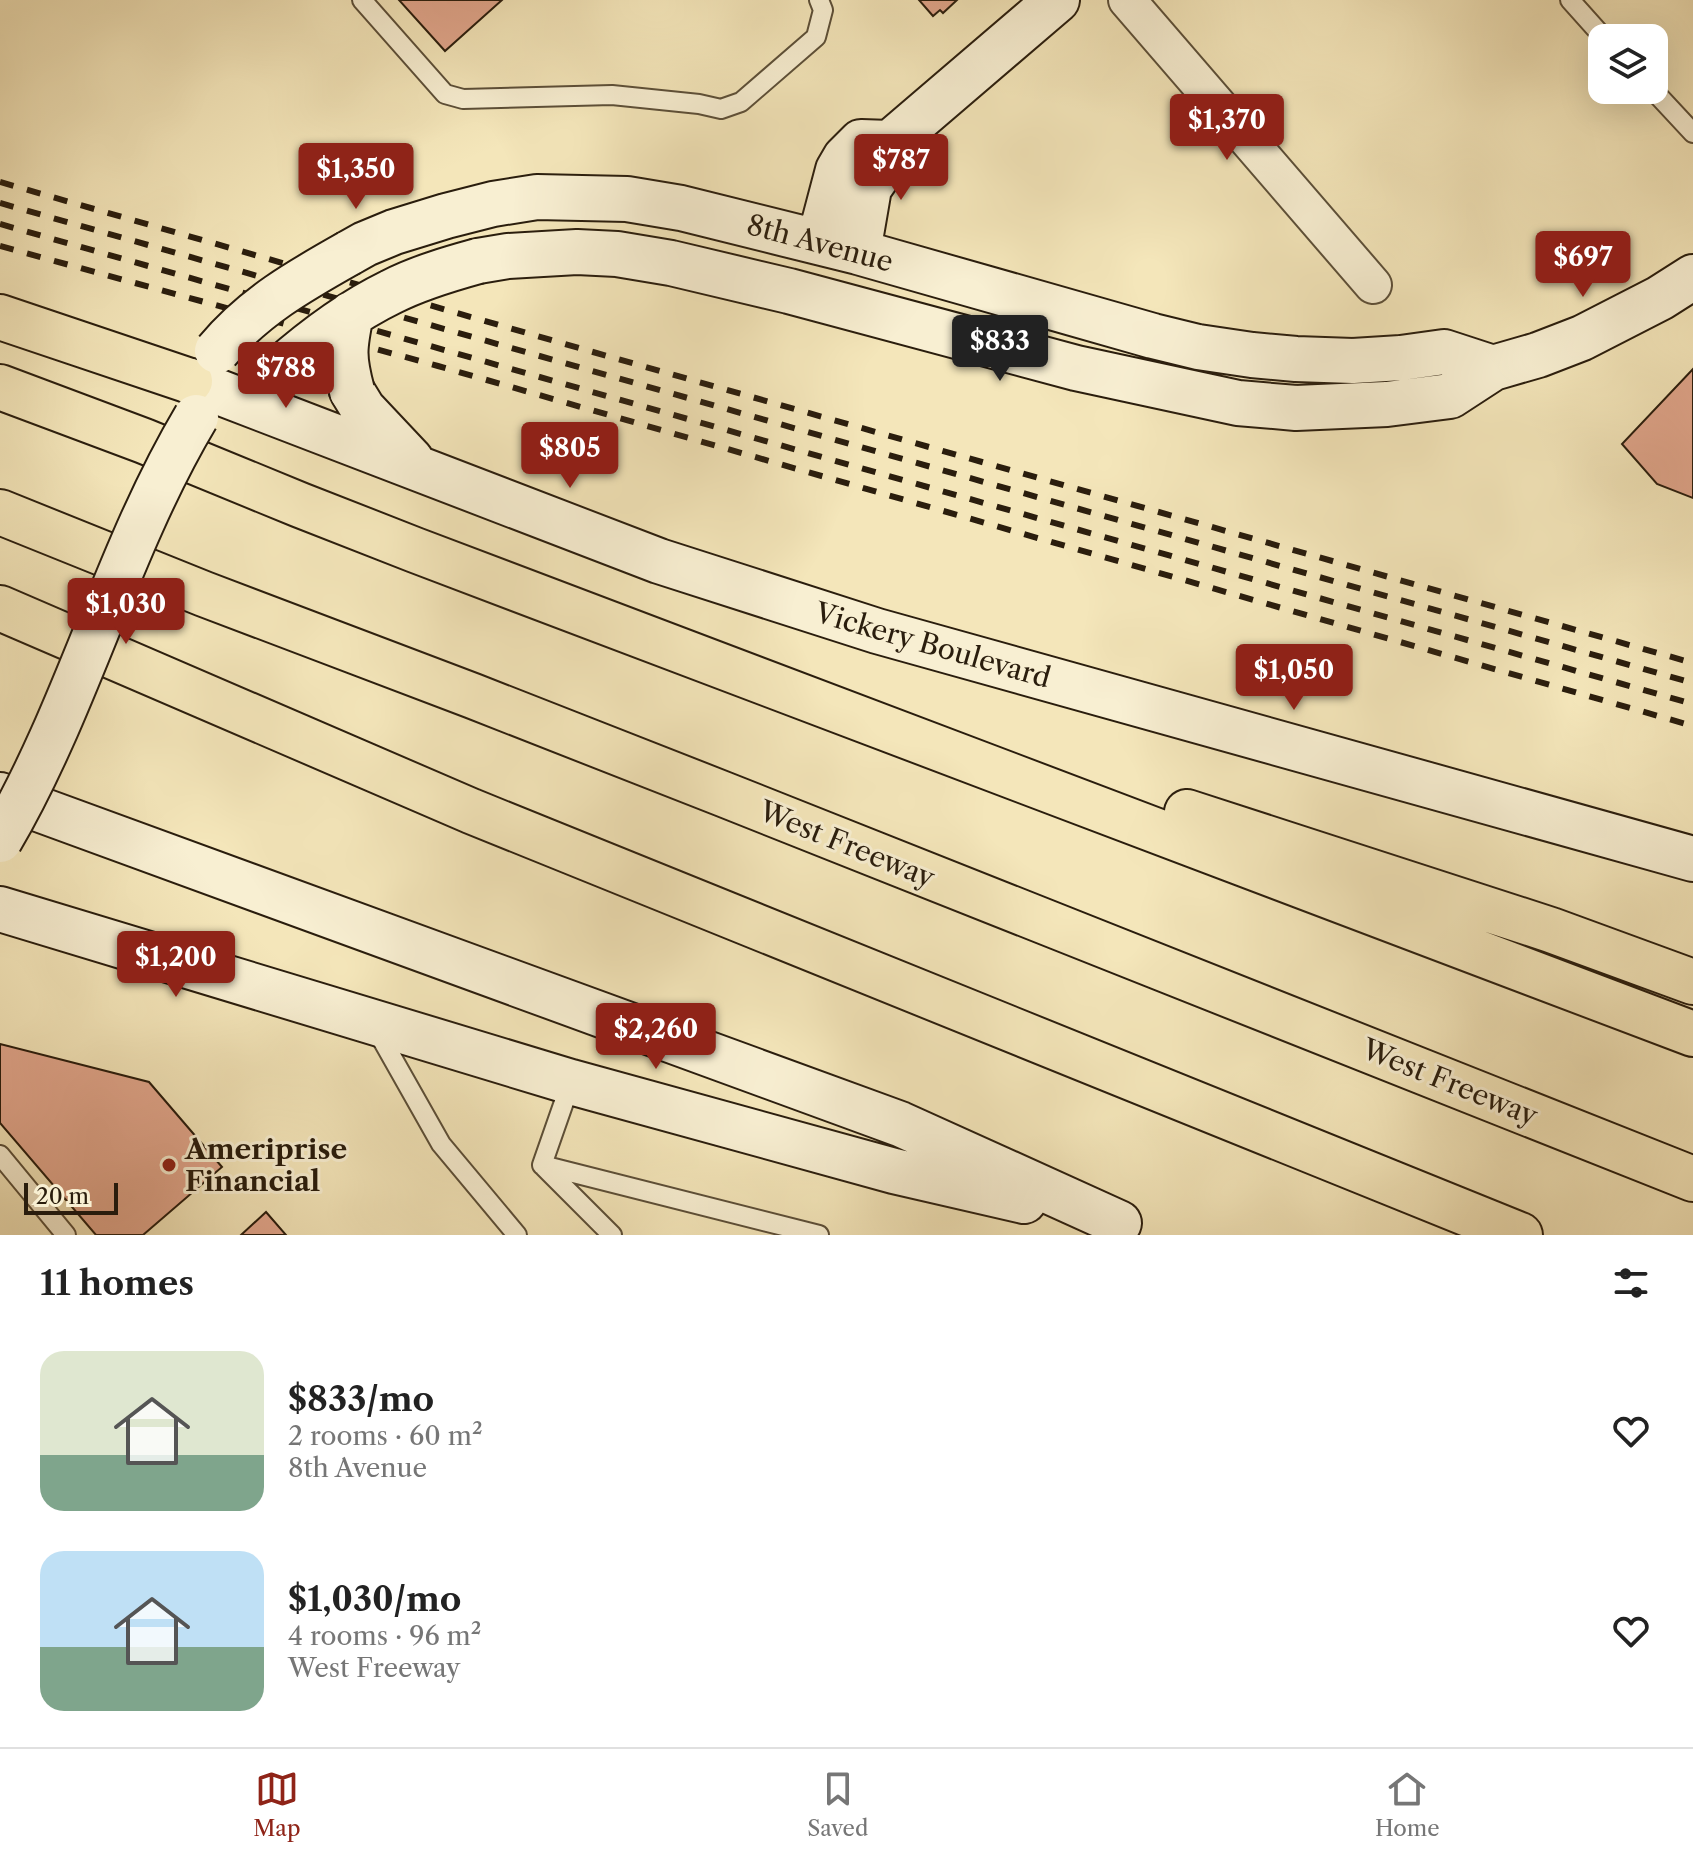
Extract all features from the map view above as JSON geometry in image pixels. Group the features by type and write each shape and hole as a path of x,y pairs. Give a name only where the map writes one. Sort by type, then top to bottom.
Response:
{"highway":[{"path":"0,317 201,383"},
{"path":"0,387 372,533 1693,1034"},
{"name":"West Freeway","path":"0,512 723,794 1693,1179"},
{"path":"0,608 471,811 1520,1235"},
{"path":"649,638 1551,930 1693,982"}],"main road":[{"path":"839,247 869,188 885,165 890,143 1057,0"},
{"name":"8th Avenue","path":"0,840 37,771 135,536 169,466 201,383 245,320 290,286 365,244 394,232 493,204 537,197 627,199 681,208 839,247 1198,347 1252,355 1353,361 1444,352 1493,368"},
{"name":"8th Avenue","path":"245,402 306,346 351,314 392,291 449,269 519,255 577,252 617,254 671,263 789,291 1076,368 1238,403 1296,408 1387,404 1450,396 1493,368 1582,338 1660,298 1693,277"},
{"path":"351,314 345,346 352,391 363,409 421,470"},
{"path":"201,383 245,402"},
{"name":"Vickery Boulevard","path":"245,402 659,561 877,631 1693,859"},
{"path":"0,795 900,1124 1133,1229"},
{"path":"0,909 571,1082 894,1171 1133,1229"}],"street":[{"path":"1127,0 1373,285"}],"lane":[{"path":"362,0 445,94 454,97 612,95 721,109 741,102 816,37 823,10 819,0"},
{"path":"1570,0 1591,24"},
{"path":"1666,104 1693,133"},
{"path":"373,1023 441,1144 517,1235"},
{"path":"542,1165 571,1082"},
{"path":"0,1155 66,1235"},
{"path":"542,1165 612,1235"},
{"path":"542,1165 819,1235"}],"building":[{"path":"399,0 502,0 445,51"},
{"path":"919,0 957,0 943,13 940,10 933,16"},
{"path":"1693,369 1693,498 1657,484 1622,444"},
{"path":"0,1044 149,1082 222,1167 143,1235 96,1235 0,1123"},
{"path":"266,1212 286,1235 241,1235"}],"railway":[{"path":"0,182 1693,663"},
{"path":"0,203 1693,683"},
{"path":"0,224 1693,704"},
{"path":"0,246 438,366 1693,726"}],"place":[{"name":"Ameriprise Financial","path":"169,1165"}]}
